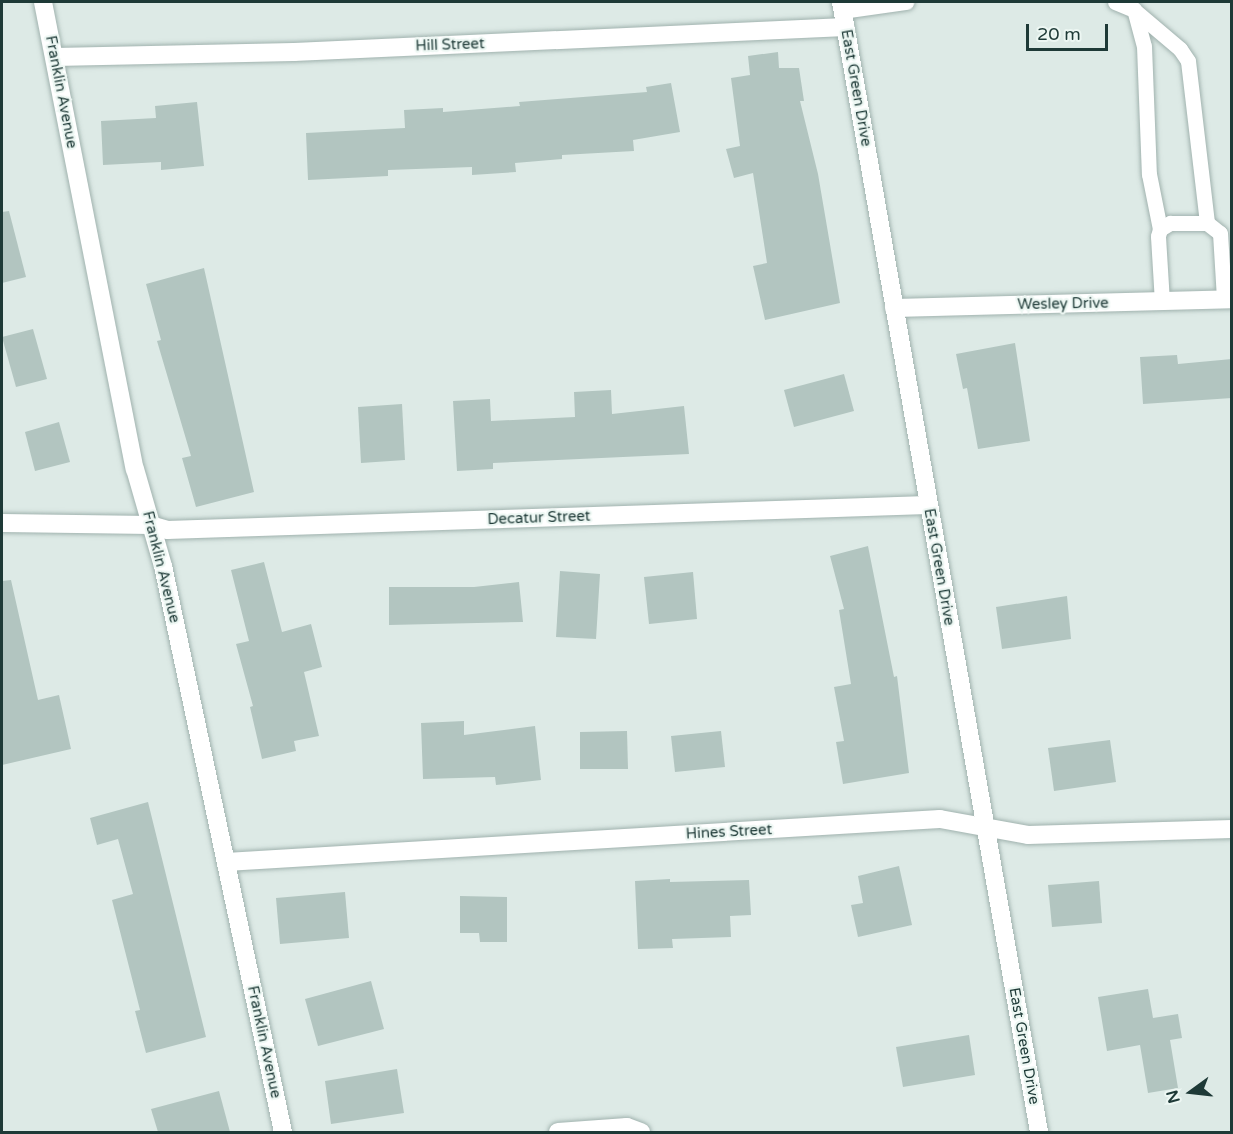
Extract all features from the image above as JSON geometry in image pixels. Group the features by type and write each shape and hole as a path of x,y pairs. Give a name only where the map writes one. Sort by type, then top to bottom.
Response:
{"street":[{"name":"Franklin Avenue","path":"43,2 135,470 152,525 283,1132"},
{"name":"Hill Street","path":"55,57 294,52 843,13"},
{"name":"East Green Drive","path":"843,13 1039,1132"},
{"name":"Wesley Drive","path":"894,308 1228,299"},
{"name":"Decatur Street","path":"2,523 152,525 179,530 928,505"},
{"name":"Hines Street","path":"226,862 940,819 1028,835 1232,829"},
{"path":"558,1132 627,1127 641,1132"}],"lane":[{"path":"843,13 906,2"},
{"path":"1115,2 1136,6 1180,49 1188,61 1207,223"},
{"path":"1136,6 1144,46 1149,174 1160,229 1162,302"},
{"path":"1160,229 1170,223 1207,223 1220,233 1228,299"}],"building":[{"path":"778,52 779,68 799,68 804,101 800,101 818,174 840,303 765,320 753,266 767,263 753,173 734,178 726,149 740,146 731,78 750,75 748,56"},
{"path":"671,83 680,132 633,140 634,151 562,155 562,159 515,163 516,172 472,175 472,167 388,170 388,176 308,180 306,133 405,128 404,110 443,108 443,112 520,106 519,102 647,92 646,87"},
{"path":"197,102 204,166 161,170 161,162 103,165 101,121 156,118 155,106"},
{"path":"9,211 26,277 2,283 2,212"},
{"path":"204,268 254,492 196,507 182,458 191,456 157,341 161,340 146,284"},
{"path":"33,329 47,379 16,387 2,337"},
{"path":"1015,343 1030,441 978,449 967,388 963,389 956,354"},
{"path":"1177,355 1178,364 1232,359 1232,398 1143,404 1140,357"},
{"path":"844,374 854,411 794,427 784,390"},
{"path":"611,390 612,414 684,406 689,454 493,463 493,469 457,471 453,401 490,399 491,421 575,417 574,392"},
{"path":"402,404 405,460 361,463 358,407"},
{"path":"59,422 70,462 35,471 25,432"},
{"path":"868,546 894,677 897,676 909,773 843,784 836,742 844,741 834,687 851,684 839,610 844,609 830,556"},
{"path":"264,562 282,632 311,624 322,667 304,672 319,736 294,741 296,751 262,759 250,707 253,706 236,644 249,641 231,570"},
{"path":"560,571 600,574 596,639 556,637"},
{"path":"693,572 697,619 649,624 644,577"},
{"path":"11,580 38,700 59,695 71,749 2,765 2,581"},
{"path":"519,582 523,622 389,625 389,587 474,587"},
{"path":"1067,596 1071,639 1002,649 996,607"},
{"path":"464,721 464,735 535,726 541,780 496,785 495,777 423,779 421,723"},
{"path":"627,731 628,769 580,769 580,732"},
{"path":"721,731 725,767 675,772 671,736"},
{"path":"1110,740 1116,782 1054,791 1048,748"},
{"path":"148,802 206,1037 146,1053 135,1011 140,1010 112,900 133,894 118,839 97,845 90,818"},
{"path":"899,866 912,925 858,937 851,905 863,903 858,876"},
{"path":"670,879 670,882 749,880 751,915 730,916 731,937 672,939 673,948 638,949 635,881"},
{"path":"1099,881 1102,923 1052,927 1048,885"},
{"path":"345,892 349,938 280,944 276,898"},
{"path":"460,896 507,897 507,942 480,942 479,933 460,933"},
{"path":"371,981 384,1029 318,1046 305,999"},
{"path":"1148,989 1153,1018 1178,1014 1182,1038 1170,1040 1178,1088 1148,1093 1140,1045 1107,1051 1098,997"},
{"path":"969,1035 975,1075 903,1087 896,1047"},
{"path":"397,1069 404,1113 331,1124 325,1081"},
{"path":"219,1091 230,1132 158,1132 151,1109"}]}
